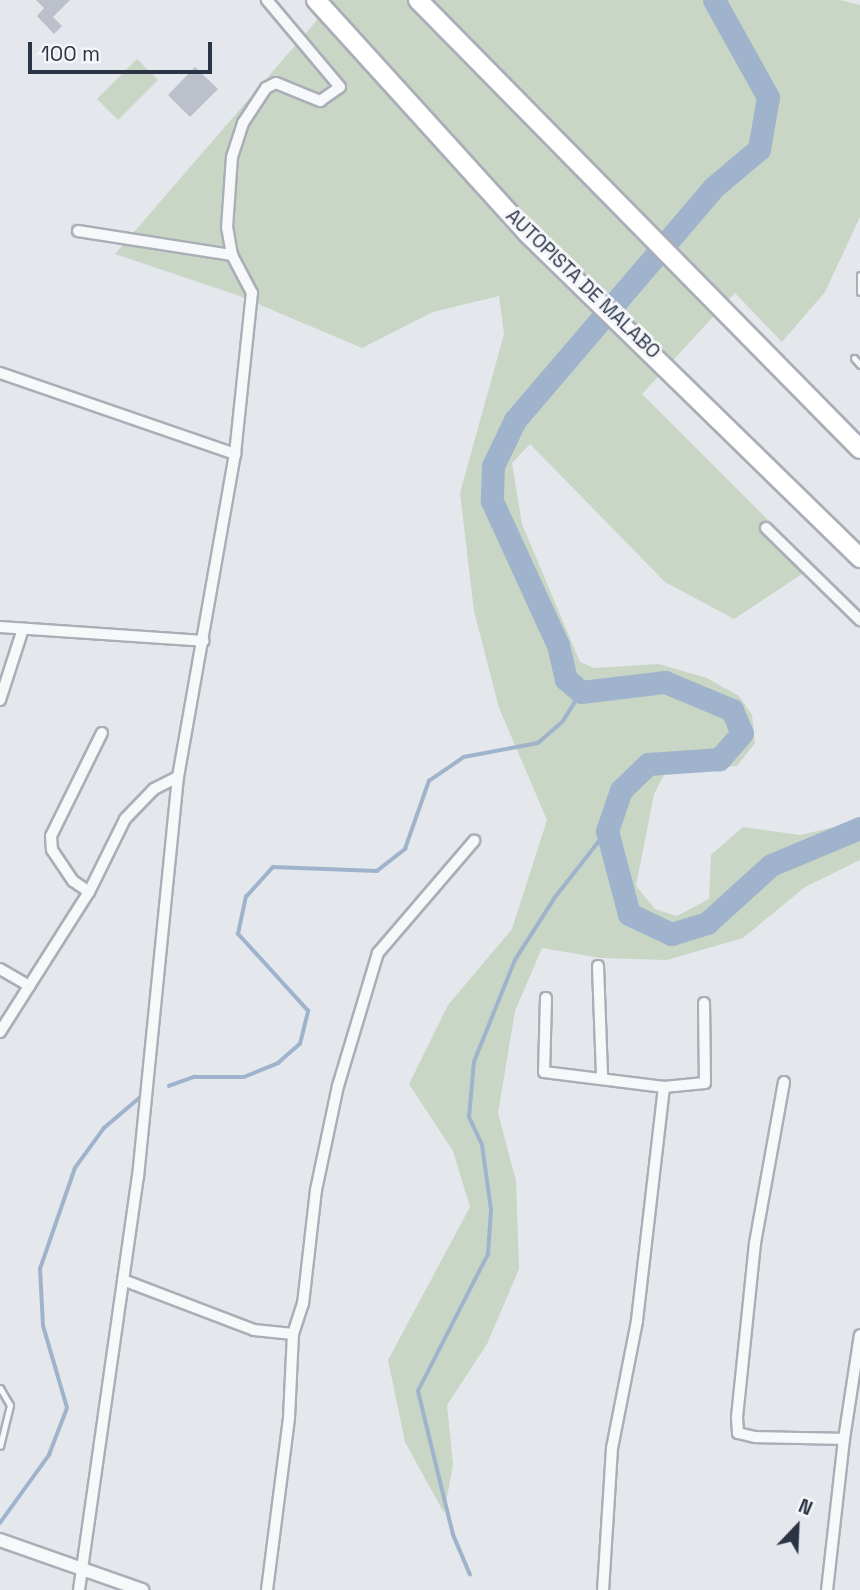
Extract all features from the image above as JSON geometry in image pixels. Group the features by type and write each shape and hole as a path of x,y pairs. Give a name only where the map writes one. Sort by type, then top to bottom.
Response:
{"highway":[{"name":"AUTOPISTA DE MALABO","path":"316,0 526,232 673,372 860,558"},
{"path":"418,0 860,449"}],"street":[{"path":"79,1590 124,1280 178,777 235,454 252,293 232,254 227,228 232,157 258,95 276,83 320,101 340,87 267,0"},
{"path":"78,232 232,254"},
{"path":"0,373 235,454"},
{"path":"766,528 860,620"},
{"path":"0,627 204,641"},
{"path":"0,700 23,629"},
{"path":"89,891 73,881 52,850 51,836 102,733"},
{"path":"0,1032 89,891 125,820 154,789 178,777"},
{"path":"267,1590 289,1418 293,1334 307,1279 330,1119 378,953 474,841"},
{"path":"598,966 602,1077"},
{"path":"0,969 30,986"},
{"path":"546,998 544,1072 602,1077 664,1087 705,1083 704,1003"},
{"path":"784,1082 755,1243 738,1433 844,1439"},
{"path":"603,1590 612,1448 636,1321 664,1087"},
{"path":"124,1280 254,1330 293,1334"},
{"path":"827,1590 844,1439 860,1335"},
{"path":"3,1541 142,1590"}],"lane":[{"path":"860,275 860,292"},
{"path":"854,358 860,365"},
{"path":"0,1388 10,1405 0,1446"}],"green space":[{"path":"328,0 840,0 860,5 860,217 825,292 782,342 735,293 642,394 814,566 734,619 665,582 530,444 512,463 522,524 580,662 594,668 659,664 707,678 739,696 752,715 755,743 737,766 665,773 654,794 636,886 655,909 677,916 709,899 711,855 743,827 800,835 860,821 860,860 805,887 743,938 667,960 601,958 542,948 515,1011 498,1113 516,1181 519,1269 487,1344 447,1405 453,1465 444,1513 405,1442 388,1360 470,1207 453,1151 409,1084 448,1005 512,929 547,820 499,708 474,611 460,493 504,334 499,296 433,312 362,348 237,295 115,254 331,4"},
{"path":"137,59 158,80 118,120 97,99"}],"building":[{"path":"36,0 70,0 53,17 62,26 54,34 37,16 44,8"},
{"path":"195,67 218,89 190,117 168,95"}],"waterway":[{"path":"714,0 768,97 759,149 714,187 515,420 493,466 492,501 558,645 566,679 581,692 665,682 732,710 742,733 719,759 648,764 621,790 607,831 629,914 671,934 707,923 771,865 860,828"},
{"path":"169,1086 194,1077 244,1077 278,1063 300,1044 308,1011 238,934 246,897 273,867 377,871 405,849 429,781 464,757 538,743 563,721 581,692"},
{"path":"470,1575 453,1535 418,1391 488,1254 491,1210 482,1145 469,1117 474,1062 515,960 556,896 607,831"},
{"path":"0,1523 49,1455 67,1408 43,1326 40,1269 75,1168 104,1128 144,1094"}]}
